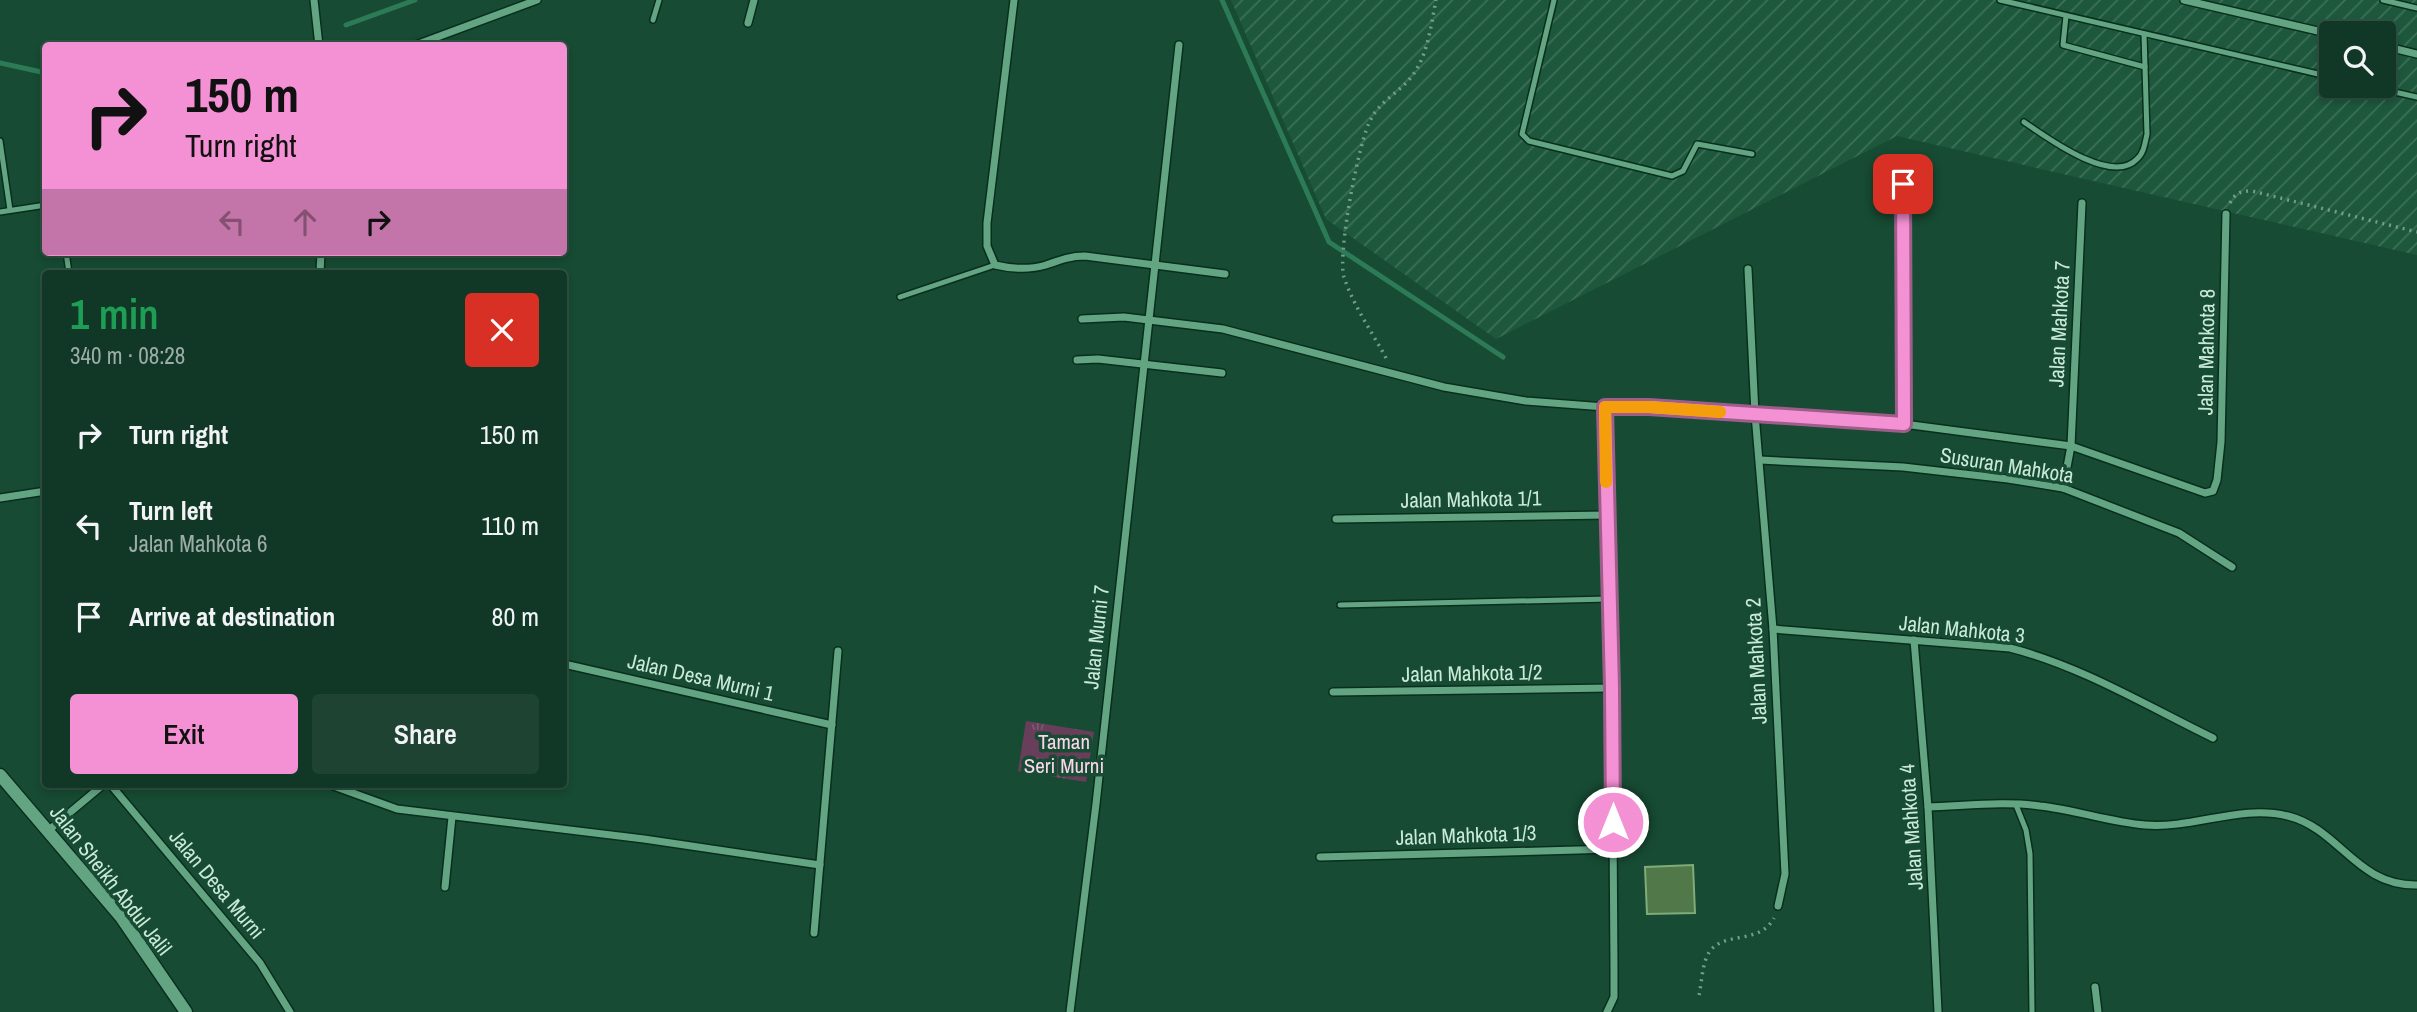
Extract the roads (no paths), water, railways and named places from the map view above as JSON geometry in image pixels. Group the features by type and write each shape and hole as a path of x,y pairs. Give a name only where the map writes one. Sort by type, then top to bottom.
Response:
{"street":[{"path":"314,0 319,42"},
{"path":"424,42 537,0"},
{"path":"748,23 754,0"},
{"path":"1014,0 987,223 987,246 995,265 1023,269 1044,266 1070,256 1085,256 1225,274"},
{"path":"2184,0 2319,31"},
{"name":"Jalan Murni 7","path":"1070,1012 1179,44"},
{"path":"2396,49 2417,54"},
{"path":"1903,184 1904,424"},
{"name":"Jalan Mahkota 7","path":"2063,488 2071,446 2082,203"},
{"name":"Jalan Mahkota 8","path":"2071,446 2205,493 2213,491 2217,480 2221,442 2226,214"},
{"name":"Jalan Mahkota 2","path":"1748,269 1755,414 1773,629 1785,874 1778,906"},
{"path":"1082,319 1124,317 1223,329 1444,387 1526,401 1904,424 2071,446"},
{"path":"1077,360 1143,363 1222,373"},
{"path":"1605,407 1612,688 1614,997 1607,1012"},
{"name":"Susuran Mahkota","path":"1760,460 1903,467 2063,488 2179,533 2232,567"},
{"path":"0,498 42,492"},
{"name":"Jalan Mahkota 1/1","path":"1336,519 1607,515"},
{"name":"Jalan Mahkota 3","path":"1773,629 2010,648 2042,656 2213,738"},
{"name":"Jalan Mahkota 4","path":"1914,640 1928,807 1938,1012"},
{"path":"814,933 838,651"},
{"name":"Jalan Desa Murni 1","path":"567,665 832,725"},
{"name":"Jalan Mahkota 1/2","path":"1333,692 1612,688"},
{"name":"Jalan Sheikh Abdul Jalil","path":"0,775 121,917 186,1012"},
{"path":"49,830 99,788"},
{"name":"Jalan Desa Murni","path":"113,788 260,962 290,1012"},
{"path":"339,788 397,809 644,839 820,865"},
{"path":"1928,807 2040,806 2145,825 2176,824 2247,813 2289,817 2303,821 2315,829 2376,877 2395,883 2417,885"},
{"path":"445,887 452,817"},
{"name":"Jalan Mahkota 1/3","path":"1320,857 1613,849"},
{"path":"2095,987 2098,1012"}],"lane":[{"path":"653,20 659,0"},
{"path":"1554,0 1522,134 1525,139 1672,176 1683,171 1697,144 1752,155"},
{"path":"2000,0 2319,74"},
{"path":"2383,0 2417,8"},
{"path":"2066,16 2063,45 2145,67"},
{"path":"2024,122 2085,159 2112,166 2128,165 2137,160 2144,149 2147,134 2144,34"},
{"path":"2396,92 2417,97"},
{"path":"0,141 10,210"},
{"path":"0,212 42,206"},
{"path":"901,297 995,265"},
{"path":"1340,605 1609,598"},
{"path":"2015,805 2026,830 2030,854 2032,1012"}],"waterway":[{"path":"346,25 415,0"},
{"path":"1222,0 1329,242 1503,357"},
{"path":"0,63 42,72"}],"park label":[{"name":"Taman Seri Murni","path":"1064,753"}]}
